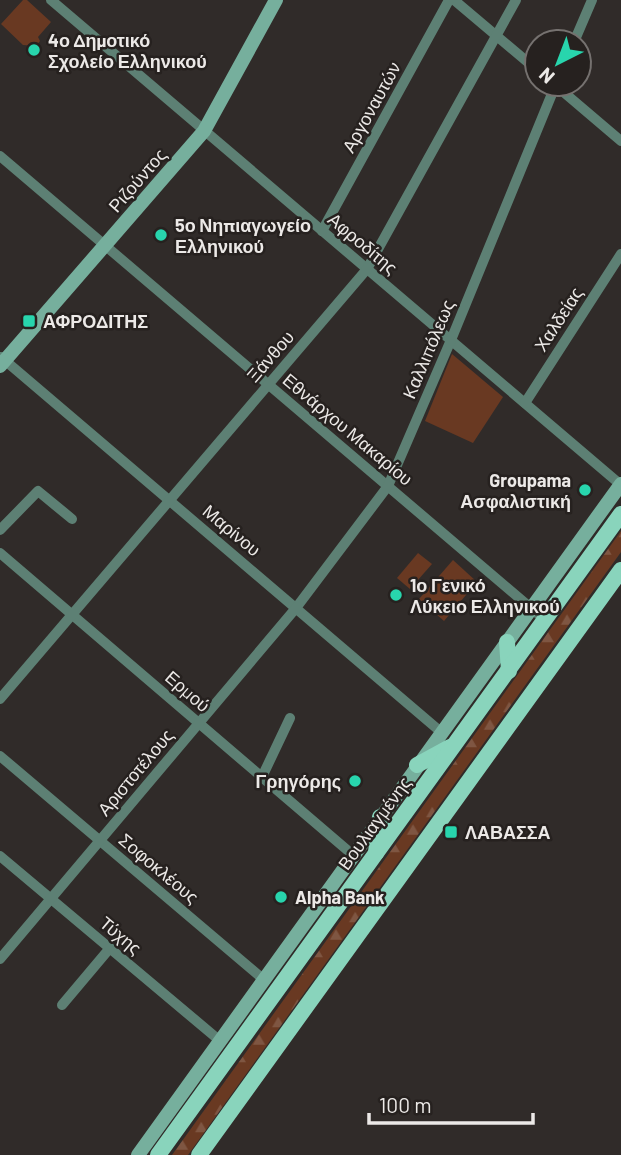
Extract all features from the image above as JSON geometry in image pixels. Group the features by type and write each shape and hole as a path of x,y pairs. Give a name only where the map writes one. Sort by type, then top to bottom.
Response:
{"main road":[{"name":"Βουλιαγμένης","path":"158,1155 621,514"},
{"path":"200,1155 621,569"},
{"path":"507,642 509,671"},
{"path":"417,765 456,744"},
{"path":"376,854 380,817"}],"street":[{"name":"Αφροδίτης","path":"51,0 621,484"},
{"name":"Ριζούντος","path":"2,360 106,246 204,131 276,0"},
{"path":"452,0 523,58"},
{"name":"Αργοναυτών","path":"322,231 452,0"},
{"name":"Ξάνθου","path":"0,699 367,269 516,0"},
{"path":"580,28 592,0"},
{"name":"Καλλιπόλεως","path":"296,608 388,486 451,340 549,98"},
{"path":"571,98 621,141"},
{"name":"Εθνάρχου Μακαρίου","path":"0,156 545,620"},
{"name":"Χαλδείας","path":"525,403 621,254"},
{"name":"Μαρίνου","path":"2,360 441,732"},
{"path":"138,1155 621,484"},
{"path":"0,530 38,491 72,519"},
{"name":"Ερμού","path":"0,553 353,855"},
{"name":"Αριστοτέλους","path":"0,959 296,608"},
{"path":"262,777 290,718"},
{"name":"Σοφοκλέους","path":"0,756 263,979"},
{"name":"Τύχης","path":"0,856 219,1040"},
{"path":"62,1005 110,948"}],"green space":[{"path":"23,0 27,0 51,22 38,37 40,41 36,46 23,45 1,24"},
{"path":"452,354 503,397 473,443 425,421"},
{"path":"621,531 621,552 188,1155 172,1155"},
{"path":"418,553 432,564 410,589 397,578"},
{"path":"453,560 477,582 444,621 419,599"}],"place":[{"name":"4ο Δημοτικό Σχολείο Ελληνικού","path":"34,50"},
{"name":"5ο Νηπιαγωγείο Ελληνικού","path":"161,235"},
{"name":"ΑΦΡΟΔΙΤΗΣ","path":"29,321"},
{"name":"Groupama Ασφαλιστική","path":"585,490"},
{"name":"1ο Γενικό Λύκειο Ελληνικού","path":"396,595"},
{"name":"Γρηγόρης","path":"355,781"},
{"name":"ΛΑΒΑΣΣΑ","path":"451,832"},
{"name":"Alpha Bank","path":"281,897"}]}
